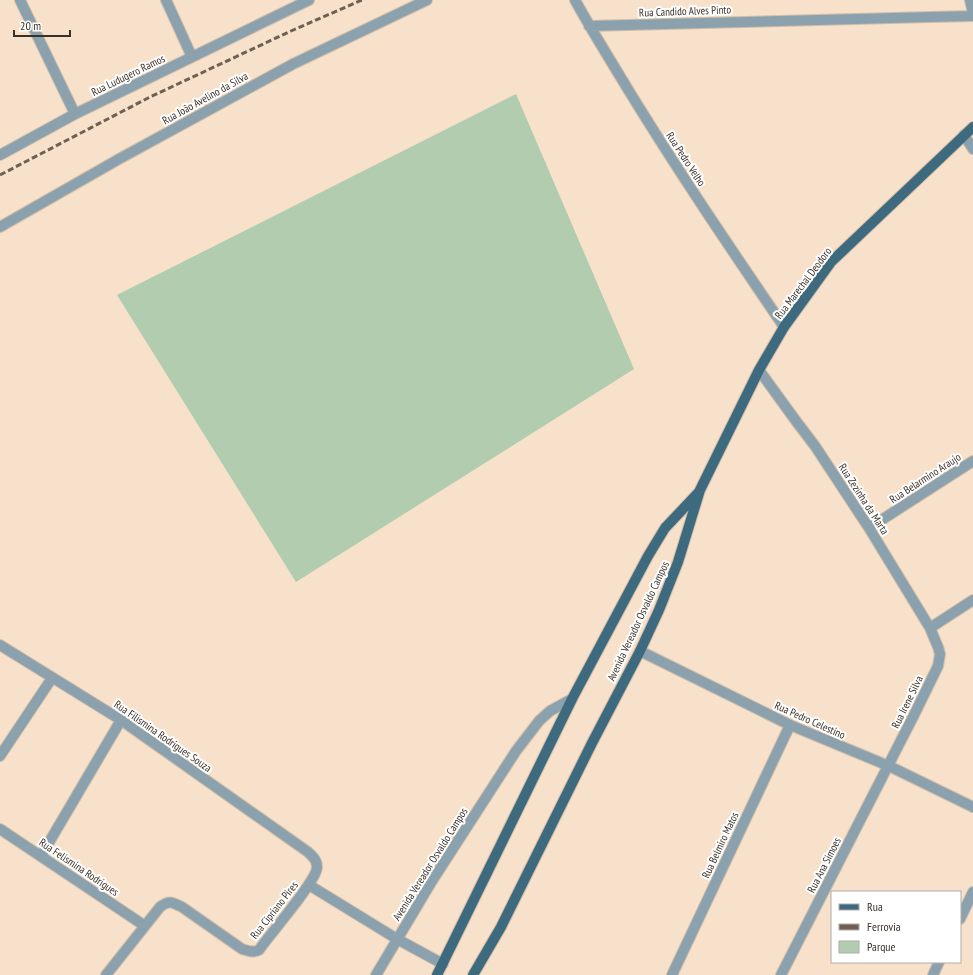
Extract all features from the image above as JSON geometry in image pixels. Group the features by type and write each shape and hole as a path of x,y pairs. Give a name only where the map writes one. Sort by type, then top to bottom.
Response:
{"main road":[{"name":"Rua Marechal Deodoro","path":"700,490 759,370 784,327 831,262 973,127"},
{"name":"Avenida Vereador Osvaldo Campos","path":"473,975 501,927 592,743 640,651 678,562 700,490"},
{"name":"Avenida Vereador Osvaldo Campos","path":"437,975 572,699 648,556 665,528 700,490"}],"street":[{"path":"20,0 75,114"},
{"path":"166,0 192,58"},
{"name":"Rua Ludugero Ramos","path":"0,155 75,114 309,0"},
{"name":"Rua João Avelino da Silva","path":"0,226 293,64 427,0"},
{"name":"Rua Pedro Velho","path":"575,0 589,26 660,141 784,327"},
{"path":"970,0 973,15"},
{"name":"Rua Candido Alves Pinto","path":"589,26 973,15"},
{"path":"964,136 973,149"},
{"name":"Rua Zezinha da Marta","path":"759,370 815,446 869,528 930,628 938,647"},
{"name":"Rua Belarmino Araujo","path":"869,528 973,461"},
{"path":"930,628 973,600"},
{"name":"Rua Filismina Rodrigues Souza","path":"0,645 121,720 308,852"},
{"name":"Rua Irene Silva","path":"889,766 938,666 940,654 938,647"},
{"name":"Rua Pedro Celestino","path":"640,651 790,725 889,766 973,807"},
{"path":"0,756 52,678"},
{"name":"Avenida Vereador Osvaldo Campos","path":"376,975 432,880 516,751 539,721 550,711 572,699"},
{"path":"41,856 121,720"},
{"name":"Rua Belmiro Matos","path":"672,975 790,725"},
{"name":"Rua Ana Simoes","path":"781,975 889,766"},
{"name":"Rua Felismina Rodrigues","path":"0,829 145,926"},
{"name":"Rua Cipriano Pires","path":"145,926 160,907 171,902 182,906 242,949 255,952 259,950 315,875 317,865 315,859 308,852"},
{"path":"309,885 397,939 443,964"},
{"path":"961,917 973,892"},
{"path":"106,975 145,926"},
{"path":"933,975 939,963"}],"green space":[{"path":"516,94 634,369 296,582 117,295"}],"railway":[{"path":"0,175 150,97 291,31 362,0"}]}
